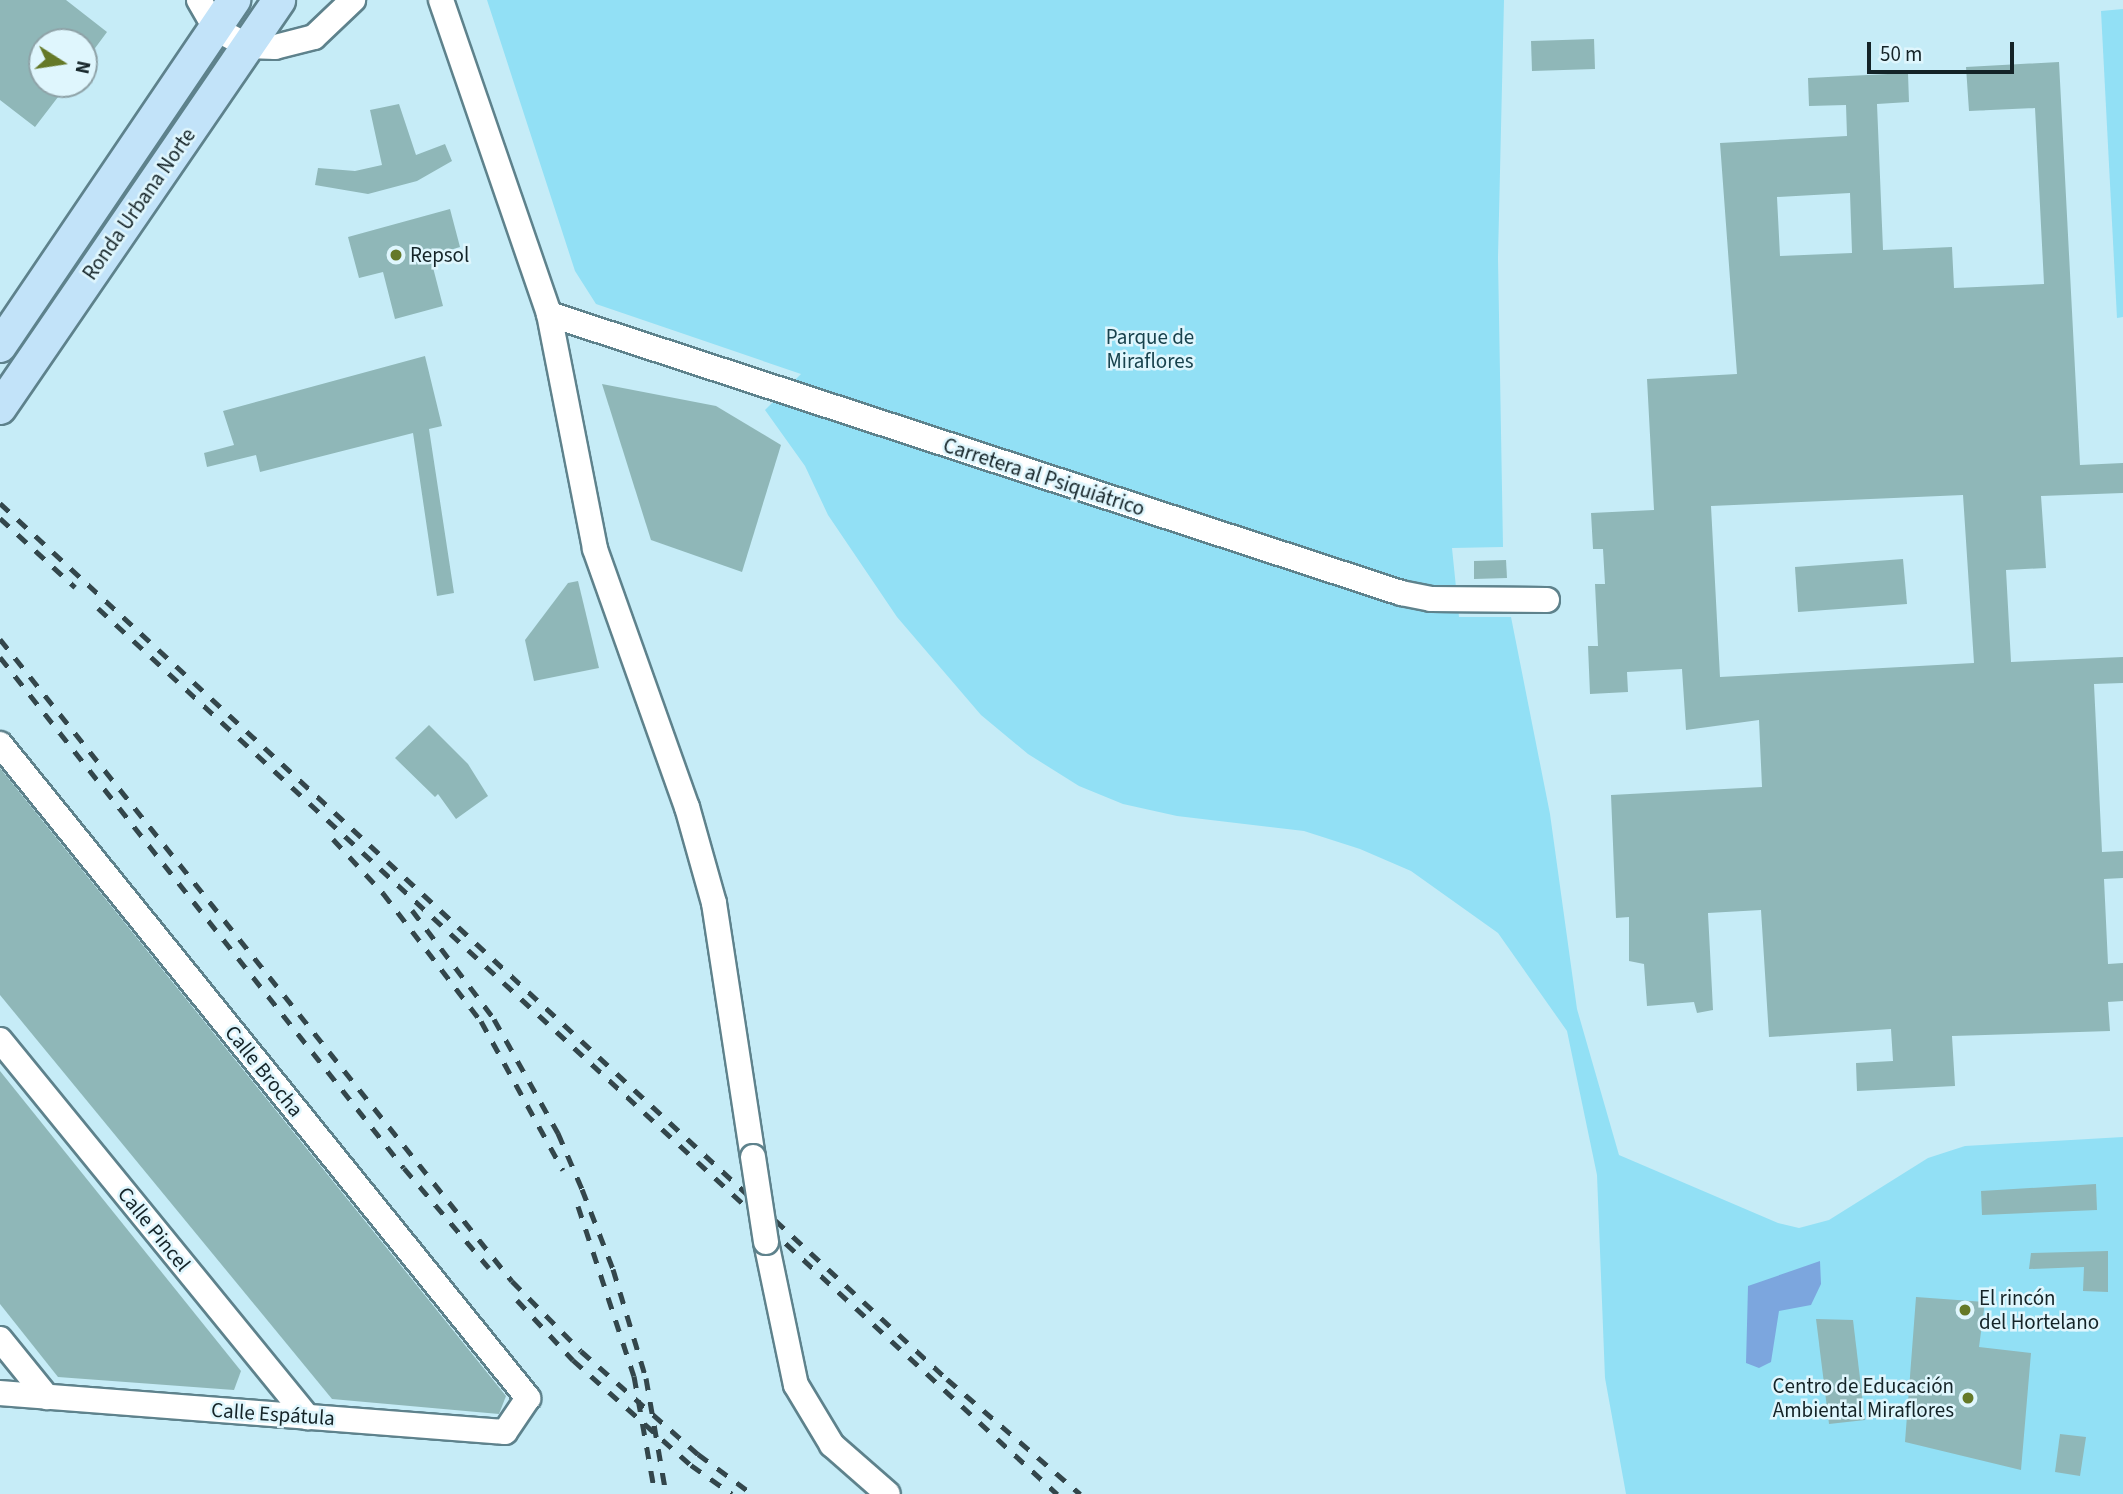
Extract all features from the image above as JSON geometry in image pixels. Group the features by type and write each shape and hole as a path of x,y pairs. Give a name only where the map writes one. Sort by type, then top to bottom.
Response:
{"main road":[{"name":"Ronda Urbana Norte","path":"3,342 203,8 234,0"},
{"name":"Ronda Urbana Norte","path":"0,408 279,0"}],"street":[{"path":"203,8 248,46 275,47 314,37 353,0"},
{"path":"421,0 460,47"},
{"path":"441,0 460,47 549,314 595,549 687,807 713,903 766,1242 796,1385 832,1445 888,1494"},
{"name":"Carretera al Psiquiátrico","path":"549,314 1401,593 1431,599 1547,600"},
{"name":"Calle Brocha","path":"0,744 528,1398"},
{"name":"Calle Pincel","path":"0,1040 308,1417"},
{"path":"0,1339 47,1397"},
{"name":"Calle Espátula","path":"0,1393 505,1432 528,1398"}],"green space":[{"name":"Parque de Miraflores","path":"487,0 1504,0 1498,258 1503,547 1452,548 1459,617 1511,617 1550,814 1577,1009 1619,1155 1778,1223 1799,1228 1829,1220 1928,1158 1965,1146 2123,1137 2123,1494 1626,1494 1605,1378 1597,1175 1567,1031 1498,933 1411,871 1360,849 1304,831 1177,816 1123,804 1079,786 1028,754 981,715 897,617 828,515 805,466 765,410 801,374 596,304 575,271"},
{"path":"2123,9 2123,317 2117,318 2101,11"}],"shaded area":[{"path":"1820,1261 1821,1284 1811,1305 1779,1311 1771,1362 1759,1368 1746,1363 1748,1286"}],"building":[{"path":"0,0 66,0 107,32 98,44 98,28 28,28 28,98 57,98 35,127 0,100"},
{"path":"1594,39 1595,69 1532,71 1531,41"},
{"path":"2059,62 2080,465 2123,463 2123,493 2041,496 2046,568 2006,570 2011,662 2123,657 2123,683 2094,684 2102,852 2123,851 2123,878 2104,879 2108,964 2123,963 2123,1001 2108,1002 2110,1031 1952,1036 1955,1086 1857,1091 1856,1063 1893,1061 1891,1029 1769,1037 1761,910 1708,913 1713,1010 1697,1013 1694,1002 1647,1006 1644,964 1629,961 1629,917 1616,918 1611,795 1762,787 1759,720 1686,730 1682,669 1627,672 1628,692 1590,694 1588,646 1598,646 1595,584 1605,584 1603,549 1593,549 1591,513 1654,510 1647,379 1737,374 1720,143 1847,136 1846,105 1809,106 1808,78 1908,73 1909,102 1877,104 1883,250 1952,247 1954,288 2044,284 2035,108 1969,111 1966,67","holes":["1850,193 1852,253 1780,256 1777,197","1963,495 1974,663 1720,677 1711,506"]},
{"path":"399,104 416,155 445,144 452,161 417,181 368,194 315,185 318,168 355,171 382,165 370,110"},
{"path":"450,209 460,247 430,256 443,306 395,319 383,272 359,278 348,237"},
{"path":"425,356 442,426 429,429 454,593 437,596 413,433 260,472 256,455 207,467 204,453 234,445 223,411"},
{"path":"602,384 716,406 781,445 742,572 651,540"},
{"path":"1903,559 1907,604 1798,612 1795,567"},
{"path":"1506,560 1507,578 1474,579 1474,561"},
{"path":"578,581 599,668 534,681 525,640 568,583"},
{"path":"429,725 468,764 488,796 456,819 438,794 435,797 395,758"},
{"path":"0,768 506,1396 499,1414 332,1399 0,995"},
{"path":"0,1071 241,1371 234,1390 58,1377 0,1304"},
{"path":"2096,1184 2097,1210 1982,1215 1981,1191"},
{"path":"2108,1251 2108,1292 2083,1291 2084,1267 2029,1269 2031,1253"},
{"name":"Centro de Educación Ambiental Miraflores","path":"1916,1297 1985,1302 1979,1347 2031,1353 2021,1470 1905,1442"},
{"path":"1816,1319 1853,1320 1865,1420 1829,1424"},
{"path":"2060,1434 2086,1437 2080,1476 2055,1472"}],"railway":[{"path":"0,503 947,1379 1080,1494"},
{"path":"0,518 75,587"},
{"path":"98,608 1057,1494"},
{"path":"0,639 512,1281 581,1351 698,1454 752,1494"},
{"path":"0,657 404,1168 489,1268"},
{"path":"333,839 383,893 481,1021 563,1170"},
{"path":"412,910 494,1019 558,1133 613,1269 646,1378 666,1494"},
{"path":"578,1206 634,1376 655,1494"},
{"path":"517,1300 573,1360 691,1465 732,1494"}],"place":[{"name":"Repsol","path":"396,255"},
{"name":"El rincón del Hortelano","path":"1965,1310"},
{"name":"Centro de Educación Ambiental Miraflores","path":"1968,1398"}]}
